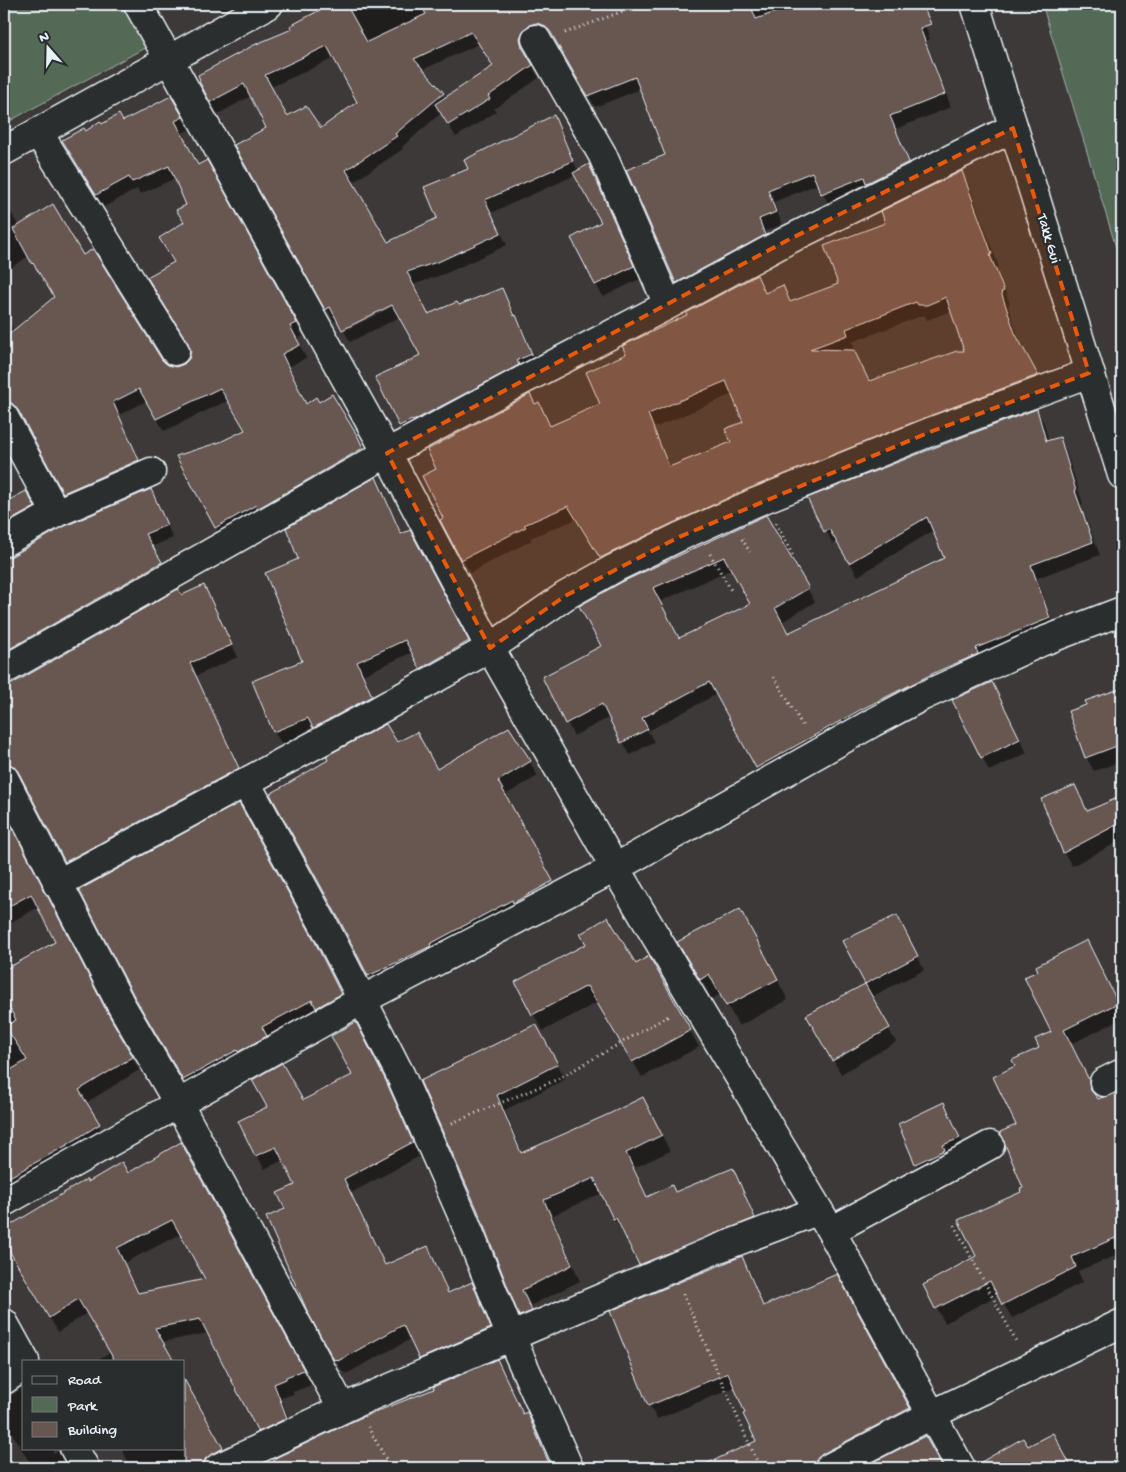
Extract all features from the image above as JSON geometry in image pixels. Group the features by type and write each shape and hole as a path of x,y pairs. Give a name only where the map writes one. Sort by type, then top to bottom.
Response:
{"street":[{"path":"138,4 387,453 490,648 615,868 824,1221 933,1414 961,1468"},
{"path":"4,152 269,4"},
{"name":"Takk Gui","path":"975,4 1122,475"},
{"path":"537,41 602,154 668,305"},
{"path":"4,670 387,453 788,240 1013,128"},
{"path":"38,132 175,351"},
{"path":"57,884 246,784 490,648 565,596 615,568 695,529 764,500 930,432 1089,373"},
{"path":"4,417 56,513"},
{"path":"4,542 56,513 151,472"},
{"path":"4,1202 362,1000 615,868 872,723 1041,642 1122,611"},
{"path":"4,778 120,1003 349,1406"},
{"path":"246,784 325,927 400,1074 428,1134 511,1337 569,1468"},
{"path":"218,1468 349,1406 672,1268 824,1221 990,1145"},
{"path":"4,1323 24,1360"},
{"path":"829,1468 933,1414 1122,1323"},
{"path":"4,1380 22,1367"},
{"path":"75,1450 85,1468"}],"path":[{"path":"537,41 642,4"},
{"path":"764,500 793,556"},
{"path":"695,529 731,590"},
{"path":"774,677 818,753"},
{"path":"428,1134 556,1080 694,1002"},
{"path":"954,1225 1030,1367"},
{"path":"672,1268 760,1468"},
{"path":"349,1406 391,1468"}],"highlighted area":[{"path":"1013,128 1089,373 930,432 679,537 565,596 490,648 387,453 788,240"}],"green space":[{"path":"4,4 130,4 152,44 4,124"},
{"path":"1042,4 1122,4 1122,267"}],"building":[{"path":"331,4 346,4 367,42 426,14 420,4 750,4 756,19 798,4 922,4 931,24 920,28 945,94 890,116 909,162 869,182 866,183 864,177 821,194 812,172 768,190 776,212 759,219 765,235 676,283 626,170 665,155 635,77 587,96 550,31 543,25 536,23 529,25 523,31 520,38 522,47 533,65 488,96 490,99 448,125 435,104 493,66 471,32 414,59 444,93 395,134 397,136 346,170 388,242 437,218 424,187 468,169 464,160 554,115 573,161 485,200 501,233 440,261 407,272 428,314 457,302 459,305 502,288 514,316 516,315 532,354 517,360 519,365 413,421 399,426 375,377 420,355 392,305 342,330 330,307 325,310 234,145 266,128 244,84 210,102 199,81 198,75 254,45 292,29 290,26","holes":["327,46 357,102 321,128 306,106 287,116 265,75"]},
{"path":"171,96 183,117 175,121 198,165 207,160 297,323 290,326 300,345 282,354 306,404 316,397 319,402 332,394 363,448 257,509 256,505 215,528 176,456 220,442 245,430 220,388 156,419 139,389 113,402 139,460 63,493 18,410 12,403 4,401 4,338 54,297 32,264 13,229 53,204 83,255 93,249 162,360 168,365 176,367 184,364 189,359 191,351 188,343 147,277 174,262 159,238 184,222 176,210 186,205 169,166 132,182 129,177 96,195 62,140 84,128 86,131 100,121 102,124 119,114 123,121"},
{"path":"589,164 634,266 595,285 571,238 601,222 573,173"},
{"path":"962,171 992,254 990,255 1004,291 1001,292 1015,333 1038,375 924,418 748,489 600,558 568,506 524,525 526,527 461,560 440,520 443,518 422,476 436,469 427,450 530,394 535,404 539,402 550,426 600,404 586,372 626,354 622,346 687,315 686,313 757,275 765,293 783,285 790,302 838,284 824,246 885,223 881,211","holes":["946,297 964,351 957,351 869,381 854,350 810,349 848,335 846,329 916,302 918,305 927,305","726,381 743,422 725,429 731,442 669,467 648,414"]},
{"path":"1037,409 1046,441 1060,437 1075,491 1093,542 1031,565 1050,618 976,648 978,654 938,671 860,710 756,768 709,682 642,718 648,729 621,743 602,704 565,724 542,677 601,646 579,606 622,582 766,515 809,588 775,608 788,633 944,558 927,517 849,563 829,529 824,532 807,498","holes":["724,557 750,604 679,638 653,588"]},
{"path":"376,477 401,534 410,530 469,641 420,669 405,640 357,662 372,696 313,728 308,718 273,732 252,681 302,661 265,573 298,559 286,528"},
{"path":"151,489 167,525 145,534 162,562 4,652 4,558 12,556 63,527"},
{"path":"26,491 35,507 4,524 4,503"},
{"path":"204,585 232,645 190,663 239,768 65,862 18,771 12,765 4,763 4,686 12,684 178,589 182,595"},
{"path":"992,682 1020,739 981,758 952,700"},
{"path":"1122,688 1122,744 1085,758 1068,711 1086,705 1085,701"},
{"path":"386,724 397,742 417,732 437,769 509,727 531,761 498,781 553,881 513,903 512,900 430,944 431,946 368,976 270,794 328,760 326,756"},
{"path":"1075,785 1087,811 1122,796 1122,822 1063,853 1041,799"},
{"path":"239,803 311,934 341,994 316,1008 312,1000 262,1027 267,1036 238,1052 237,1050 183,1080 134,996 79,890"},
{"path":"4,812 42,885 43,891 47,895 106,1010 133,1057 79,1090 100,1124 67,1145 4,1180 4,1074 27,1060 5,1026 16,1020 4,998 4,970 55,942 31,894 4,909"},
{"path":"740,909 778,979 726,1006 709,974 700,980 677,942"},
{"path":"897,915 918,956 865,984 842,941"},
{"path":"608,917 636,964 649,956 691,1030 632,1062 587,986 532,1015 515,982 586,944 580,934"},
{"path":"1087,940 1118,1003 1064,1030 1089,1080 1090,1089 1098,1099 1122,1090 1122,1235 1072,1257 1076,1267 1002,1305 990,1281 935,1309 923,1285 976,1256 958,1220 1021,1192 1020,1189 1023,1188 1000,1132 1016,1125 993,1077 1015,1066 1012,1060 1039,1048 1035,1039 1051,1032 1024,977 1038,971 1036,966"},
{"path":"865,984 890,1028 832,1061 806,1015"},
{"path":"356,1022 386,1081 413,1142 344,1179 385,1265 428,1246 448,1293 472,1282 491,1328 419,1359 403,1325 338,1361 334,1360 308,1313 266,1217 285,1209 277,1193 295,1185 276,1147 255,1156 238,1121 267,1107 252,1080 282,1063 303,1100 352,1075 331,1036"},
{"path":"536,1024 558,1064 497,1095 521,1153 643,1097 662,1135 626,1153 647,1197 672,1185 675,1192 733,1168 755,1218 639,1265 616,1218 613,1219 594,1178 544,1200 572,1265 522,1290 532,1311 519,1316 478,1211 420,1081"},
{"path":"944,1102 960,1138 943,1145 945,1150 915,1164 898,1124"},
{"path":"181,1142 304,1370 274,1384 287,1418 258,1432 200,1319 155,1328 173,1360 114,1360 78,1299 49,1318 4,1242 4,1229 87,1179 88,1182 122,1162 128,1173","holes":["172,1220 205,1279 138,1293 117,1248"]},
{"path":"742,1256 763,1306 837,1274 910,1408 822,1454 816,1460 814,1468 697,1468 756,1441 743,1414 745,1413 728,1373 648,1406 610,1311"},
{"path":"497,1359 523,1414 527,1412 551,1468 278,1468 273,1459 360,1418 434,1389 433,1387"},
{"path":"185,1381 223,1448 205,1459 203,1468 184,1468"},
{"path":"1053,1433 1072,1468 977,1468 976,1465 1023,1438 1028,1446"},
{"path":"925,1436 943,1468 862,1468"}]}
